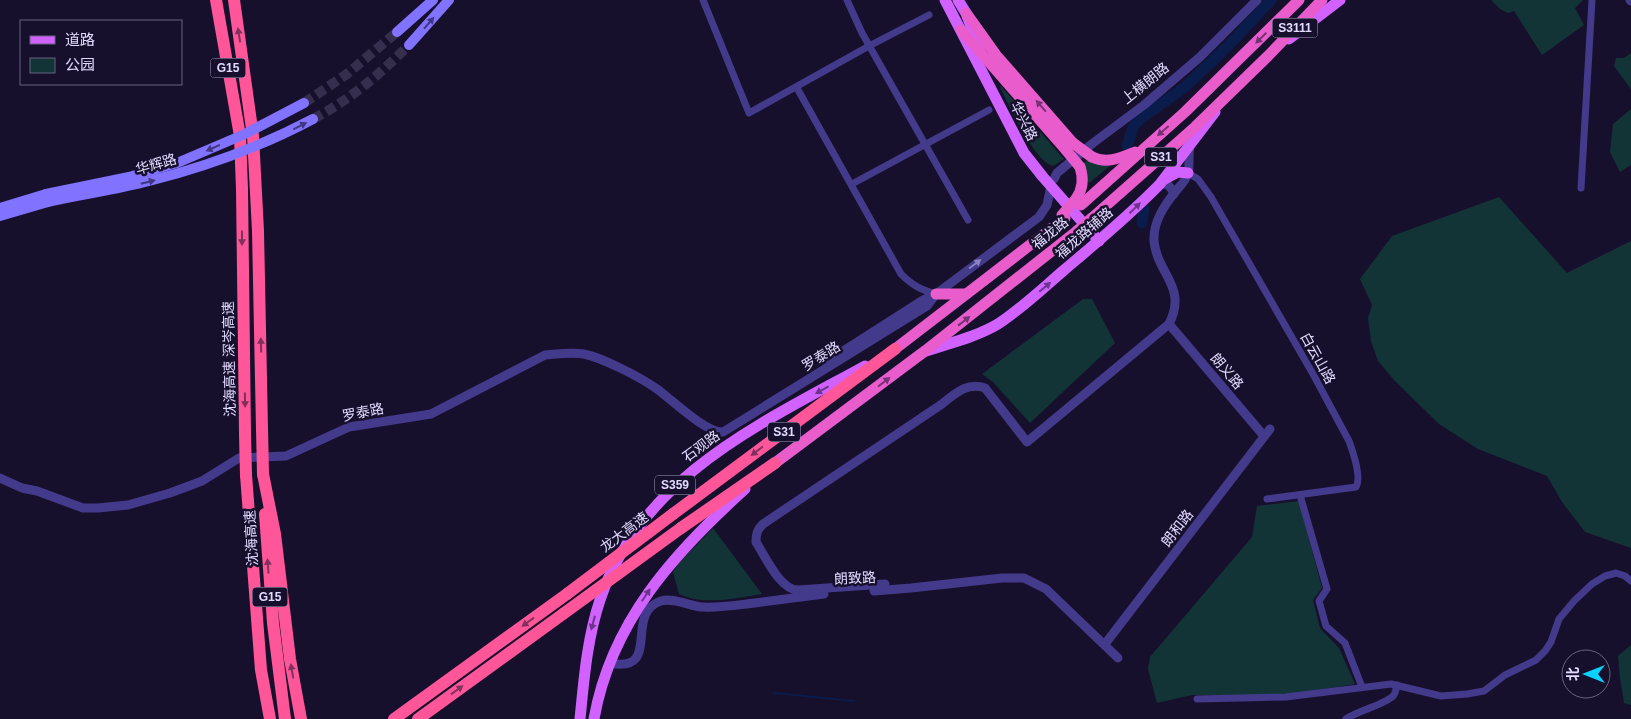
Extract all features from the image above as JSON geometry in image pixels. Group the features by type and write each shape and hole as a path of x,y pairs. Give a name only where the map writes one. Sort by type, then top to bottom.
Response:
{"highway":[{"name":"沈海高速 深岑高速","path":"216,0 240,136 246,474 261,670 270,719"},
{"name":"G15","path":"234,0 253,136 260,280 263,474"},
{"name":"福龙路","path":"775,463 925,351 1077,231 1195,127 1322,0"},
{"name":"福龙路","path":"895,349 1049,230 1079,202 1142,150 1185,112 1298,1"},
{"path":"966,14 996,55 1070,147 1080,167 1083,182 1079,202"},
{"path":"961,30 981,54 1070,147 1098,160 1112,160 1142,150"},
{"path":"936,294 966,294"},
{"name":"龙大高速","path":"394,719 567,594 895,349"},
{"name":"S31","path":"418,719 681,528 775,463"},
{"path":"263,474 275,534 290,659 301,719"},
{"name":"沈海高速","path":"263,474 269,581 285,719"},
{"path":"261,670 264,719"}],"main road":[{"path":"397,32 433,0"},
{"path":"409,45 450,0"},
{"name":"华兴路","path":"945,0 1019,146 1031,163 1052,183"},
{"name":"华兴路","path":"958,0 966,14 981,54 1025,142 1052,183 1099,241"},
{"name":"S31","path":"1268,56 1340,0"},
{"name":"福龙路辅路","path":"925,351 973,335 997,324 1099,241 1160,184 1228,95"},
{"name":"华辉路","path":"0,208 136,176 177,163 245,134 304,103"},
{"name":"华辉路","path":"0,216 47,198 138,184 176,174 254,146 313,119"},
{"path":"1160,184 1178,172 1188,173"},
{"name":"石观路","path":"580,719 589,639 600,598 623,550 636,528 653,508 694,469 738,438 895,349"},
{"path":"594,719 609,663 624,631 653,585 701,529 775,463"}],"street":[{"path":"703,0 749,113 929,15"},
{"path":"847,0 869,46 968,220"},
{"name":"上横朗路","path":"1052,183 1057,174 1093,143 1144,104 1200,56 1256,0"},
{"path":"1581,188 1592,0"},
{"path":"797,88 901,274 915,287 936,294"},
{"path":"852,184 989,110"},
{"path":"885,584 790,589 782,582 756,542 758,528 942,404 962,388 979,386 989,392 1027,442 1169,324 1175,308 1174,288 1158,258 1154,238 1158,219 1188,173 1189,151 1192,141"},
{"name":"白云山路","path":"1188,173 1198,180 1211,197 1313,374 1353,450 1358,474 1358,485 1356,487 1267,499"},
{"name":"罗泰路","path":"0,478 22,488 37,491 83,508 128,505 202,481 239,458 286,456 349,427 430,414 545,355 565,353 584,354 623,370 655,388 705,426 716,432 923,300 936,294 1039,217 1047,205 1052,183"},
{"path":"1160,184 1170,186 1174,194"},
{"name":"朗义路","path":"1169,324 1267,433"},
{"name":"朗和路","path":"1105,644 1267,433"},
{"path":"1300,495 1327,589 1319,601 1326,626 1345,643 1362,687"},
{"path":"1198,699 1286,698 1362,687 1397,685 1441,696 1484,691 1505,675 1536,660 1551,642 1559,618 1592,584 1605,576 1616,573 1625,576 1631,581"},
{"name":"朗致路","path":"609,663 623,665 636,661 646,616 654,604 662,600 672,600 689,606 721,607 830,593 911,588 1012,577 1024,578 1046,589 1118,658"},
{"path":"1346,719 1355,713 1388,700 1396,692 1397,685"}],"green space":[{"path":"1491,0 1583,0 1575,8 1584,25 1542,55 1514,11 1508,13 1500,9"},
{"path":"1631,53 1631,89 1614,66 1616,58 1624,58"},
{"path":"1001,86 1064,159 1053,166 1038,154 1016,119"},
{"path":"1631,109 1631,165 1620,172 1610,152 1613,124"},
{"path":"1089,158 1111,165 1089,183 1083,164"},
{"path":"1499,197 1567,273 1631,241 1631,548 1585,532 1562,502 1547,476 1478,449 1439,424 1395,381 1378,361 1371,341 1368,318 1372,305 1360,279 1392,236"},
{"path":"1083,299 1092,299 1115,343 1030,423 993,382 982,374"},
{"path":"1299,501 1322,588 1313,600 1320,628 1339,648 1355,684 1286,695 1192,695 1157,703 1148,669 1150,657 1252,537 1257,506"},
{"path":"713,528 762,594 731,599 699,600 679,594 673,572 678,564"},
{"path":"1631,645 1631,705 1624,703 1618,656"}],"waterway":[{"path":"1127,146 1133,127 1140,119 1185,87 1229,45 1271,0"},
{"path":"1142,223 1144,208"},
{"path":"774,693 854,701"}],"tunnel":[{"path":"304,103 347,74 397,32"},
{"path":"313,119 340,104 364,86 409,45"}]}
